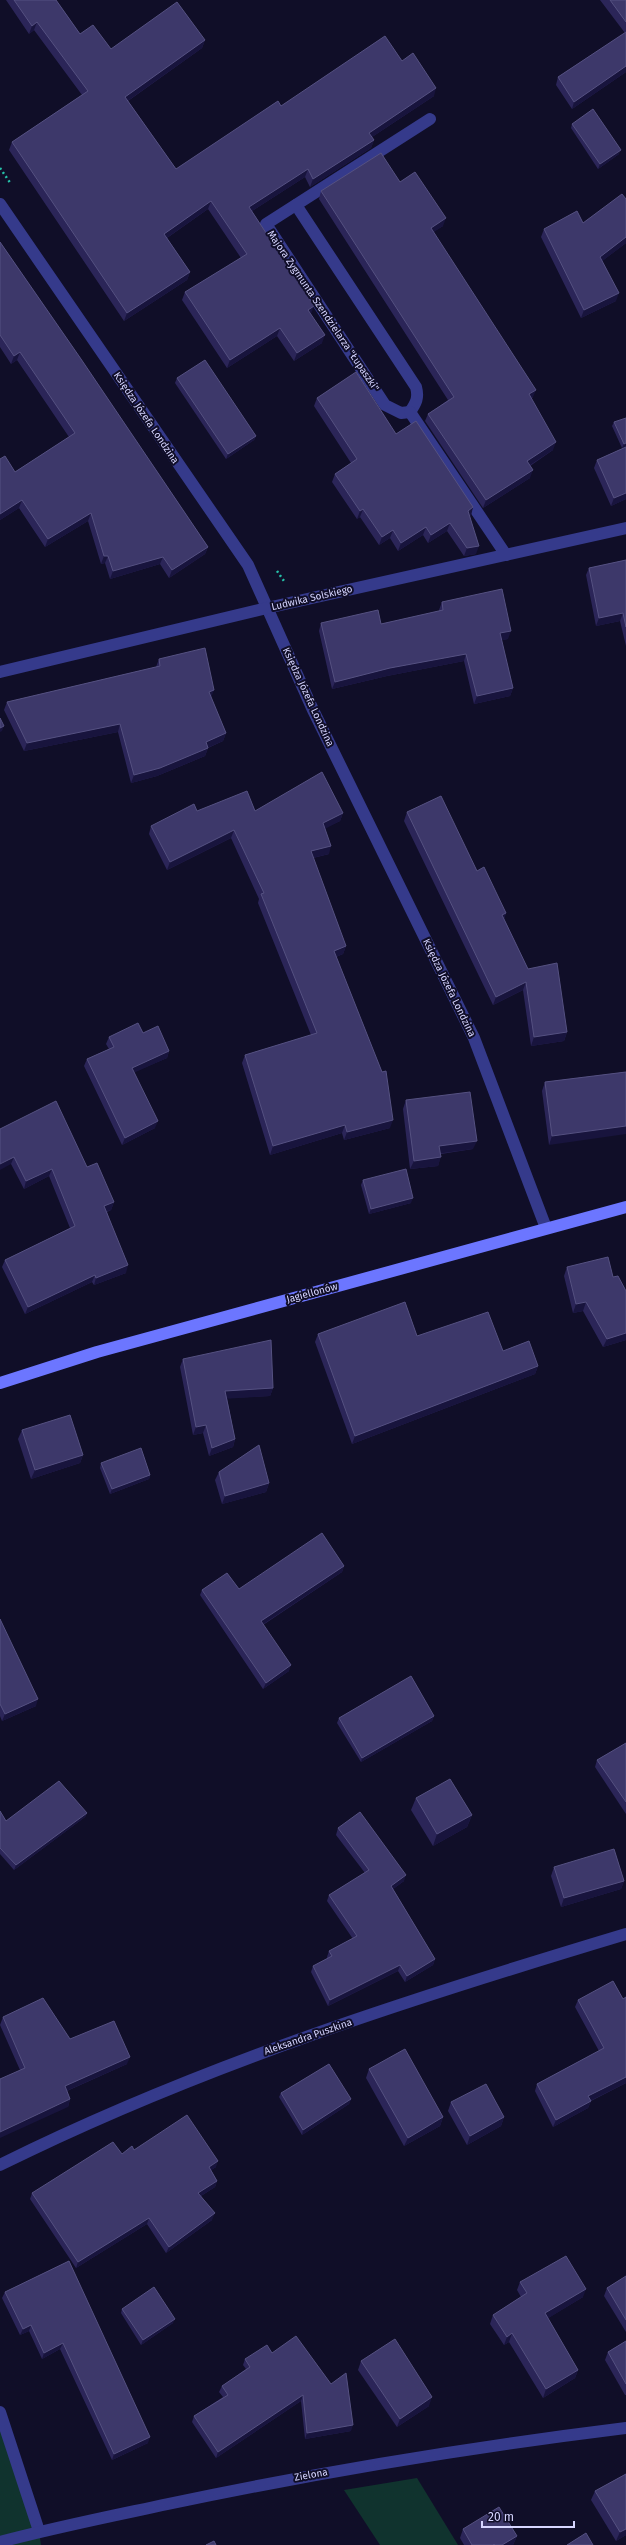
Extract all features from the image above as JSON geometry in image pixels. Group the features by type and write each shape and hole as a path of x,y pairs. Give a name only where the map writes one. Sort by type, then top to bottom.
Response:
{"street":[{"name":"Majora Zygmunta Szendzielarza \"Łupaszki\"","path":"410,412 401,413 385,405 266,224 430,119"},
{"name":"Księdza Józefa Londzina","path":"0,204 248,565 314,710 474,1038 546,1228"},
{"path":"296,205 416,387 418,395 416,403 410,412 506,555"},
{"name":"Ludwika Solskiego","path":"0,672 267,608 626,528"},
{"name":"Jagiellonów","path":"0,1383 97,1352 626,1207"},
{"name":"Aleksandra Puszkina","path":"0,2165 81,2126 162,2091 251,2057 443,1992 626,1934"},
{"path":"0,2412 39,2531"},
{"name":"Zielona","path":"0,2542 39,2531 268,2483 484,2446 626,2428"}],"path":[{"path":"0,168 12,186"},
{"path":"276,570 285,582"}],"green space":[{"path":"0,2412 39,2531 41,2545 0,2545"},
{"path":"417,2478 458,2545 380,2545 344,2490"}],"building":[{"path":"14,0 56,0 80,34 93,25 111,49 177,2 205,40 125,97 176,169 278,101 281,106 385,36 402,61 413,53 436,88 369,133 374,140 313,179 308,169 249,207 314,306 308,310 325,335 297,353 280,328 230,360 185,292 247,254 211,201 164,234 190,272 127,313 12,142 88,91 37,22 32,26"},
{"path":"610,0 626,0 626,22"},
{"path":"626,32 626,66 574,102 558,77"},
{"path":"593,109 621,150 600,164 572,124"},
{"path":"381,153 400,182 415,172 446,218 431,228 536,390 529,394 556,442 527,461 533,470 486,500 428,414 454,397 321,191"},
{"path":"622,194 626,199 626,237 600,257 619,293 584,310 544,229 577,211 583,223"},
{"path":"0,242 208,547 172,570 163,557 113,571 108,556 104,556 91,513 48,539 22,500 0,514 0,459 5,456 15,472 75,433 20,352 14,356 0,335"},
{"path":"205,360 256,436 228,454 177,378"},
{"path":"356,372 396,434 416,421 473,507 468,511 479,546 467,548 450,523 431,535 426,527 401,543 393,530 382,537 363,509 360,511 335,474 357,459 317,398"},
{"path":"626,418 626,443 624,444 614,422"},
{"path":"626,447 626,493 614,498 597,460"},
{"path":"626,560 626,627 623,613 599,618 589,568"},
{"path":"502,589 511,631 500,633 513,688 477,696 466,654 390,668 335,682 321,623 378,610 381,624 443,610 442,602"},
{"path":"205,648 214,690 209,692 226,733 206,742 208,748 160,768 134,775 120,724 27,743 7,702 160,666 159,659"},
{"path":"0,718 4,726 0,728"},
{"path":"322,772 343,813 323,823 331,846 311,851 346,946 334,951 382,1072 386,1071 393,1120 347,1132 345,1125 273,1146 245,1055 317,1033 261,894 264,893 234,830 170,862 151,826 194,804 197,811 247,791 255,811"},
{"path":"441,796 477,871 484,867 506,913 502,915 528,969 557,963 567,1032 534,1037 526,982 496,997 407,812"},
{"path":"138,1023 143,1033 158,1026 169,1051 132,1068 158,1121 125,1138 87,1059 114,1047 109,1037"},
{"path":"626,1072 626,1126 552,1136 545,1082"},
{"path":"470,1092 477,1141 439,1146 441,1157 414,1161 406,1100"},
{"path":"56,1101 87,1167 97,1163 114,1202 104,1206 128,1265 96,1278 95,1275 28,1307 5,1260 75,1226 52,1169 26,1181 14,1157 0,1164 0,1129"},
{"path":"406,1169 413,1198 371,1209 363,1180"},
{"path":"608,1257 613,1277 618,1276 626,1291 626,1333 607,1339 586,1302 576,1304 567,1267"},
{"path":"405,1302 417,1336 488,1312 503,1351 529,1341 538,1366 355,1436 318,1334"},
{"path":"271,1340 273,1388 225,1391 235,1439 212,1448 206,1425 196,1427 183,1359"},
{"path":"70,1415 83,1455 35,1470 22,1430"},
{"path":"259,1445 269,1483 225,1496 219,1472"},
{"path":"141,1448 150,1475 112,1489 101,1463"},
{"path":"322,1533 344,1566 261,1621 291,1665 266,1683 202,1590 227,1573 239,1589"},
{"path":"0,1619 38,1699 5,1714 0,1704"},
{"path":"411,1676 434,1716 362,1758 339,1718"},
{"path":"626,1743 626,1802 597,1760"},
{"path":"450,1779 472,1815 437,1834 416,1798"},
{"path":"59,1781 87,1813 16,1865 0,1848 0,1811 6,1821"},
{"path":"360,1812 406,1875 391,1886 435,1959 407,1976 400,1965 330,2000 313,1966 332,1956 329,1951 357,1936 329,1895 369,1870 338,1828"},
{"path":"614,1849 624,1881 564,1898 554,1867"},
{"path":"613,1981 623,1999 626,1997 626,2077 588,2096 591,2101 556,2120 537,2084 604,2048 578,2000"},
{"path":"43,1998 70,2039 114,2021 130,2057 65,2086 70,2099 0,2132 0,2079 25,2068 3,2017"},
{"path":"405,2049 443,2117 408,2138 369,2069"},
{"path":"329,2064 351,2099 303,2130 281,2093"},
{"path":"486,2084 504,2117 470,2136 451,2102"},
{"path":"187,2115 218,2161 209,2167 217,2181 198,2193 215,2213 169,2247 149,2218 78,2262 32,2193 113,2142 122,2154 132,2146 134,2150"},
{"path":"566,2256 586,2289 545,2313 578,2370 546,2389 512,2333 507,2337 493,2315 527,2293 520,2282"},
{"path":"69,2261 150,2437 114,2454 63,2343 44,2353 31,2325 23,2329 5,2292"},
{"path":"626,2276 626,2320 607,2288"},
{"path":"154,2287 175,2319 143,2340 122,2309"},
{"path":"296,2336 331,2384 346,2373 353,2425 307,2433 303,2395 218,2452 194,2416 228,2395 222,2386 250,2367 245,2359 267,2345 272,2353"},
{"path":"395,2339 432,2397 400,2419 361,2361"},
{"path":"626,2341 626,2384 608,2352"},
{"path":"626,2474 626,2529 620,2532 595,2491"},
{"path":"499,2507 517,2536 502,2545 472,2545 463,2529"},
{"path":"586,2533 593,2545 567,2545"},
{"path":"214,2541 216,2545 206,2545"}]}
